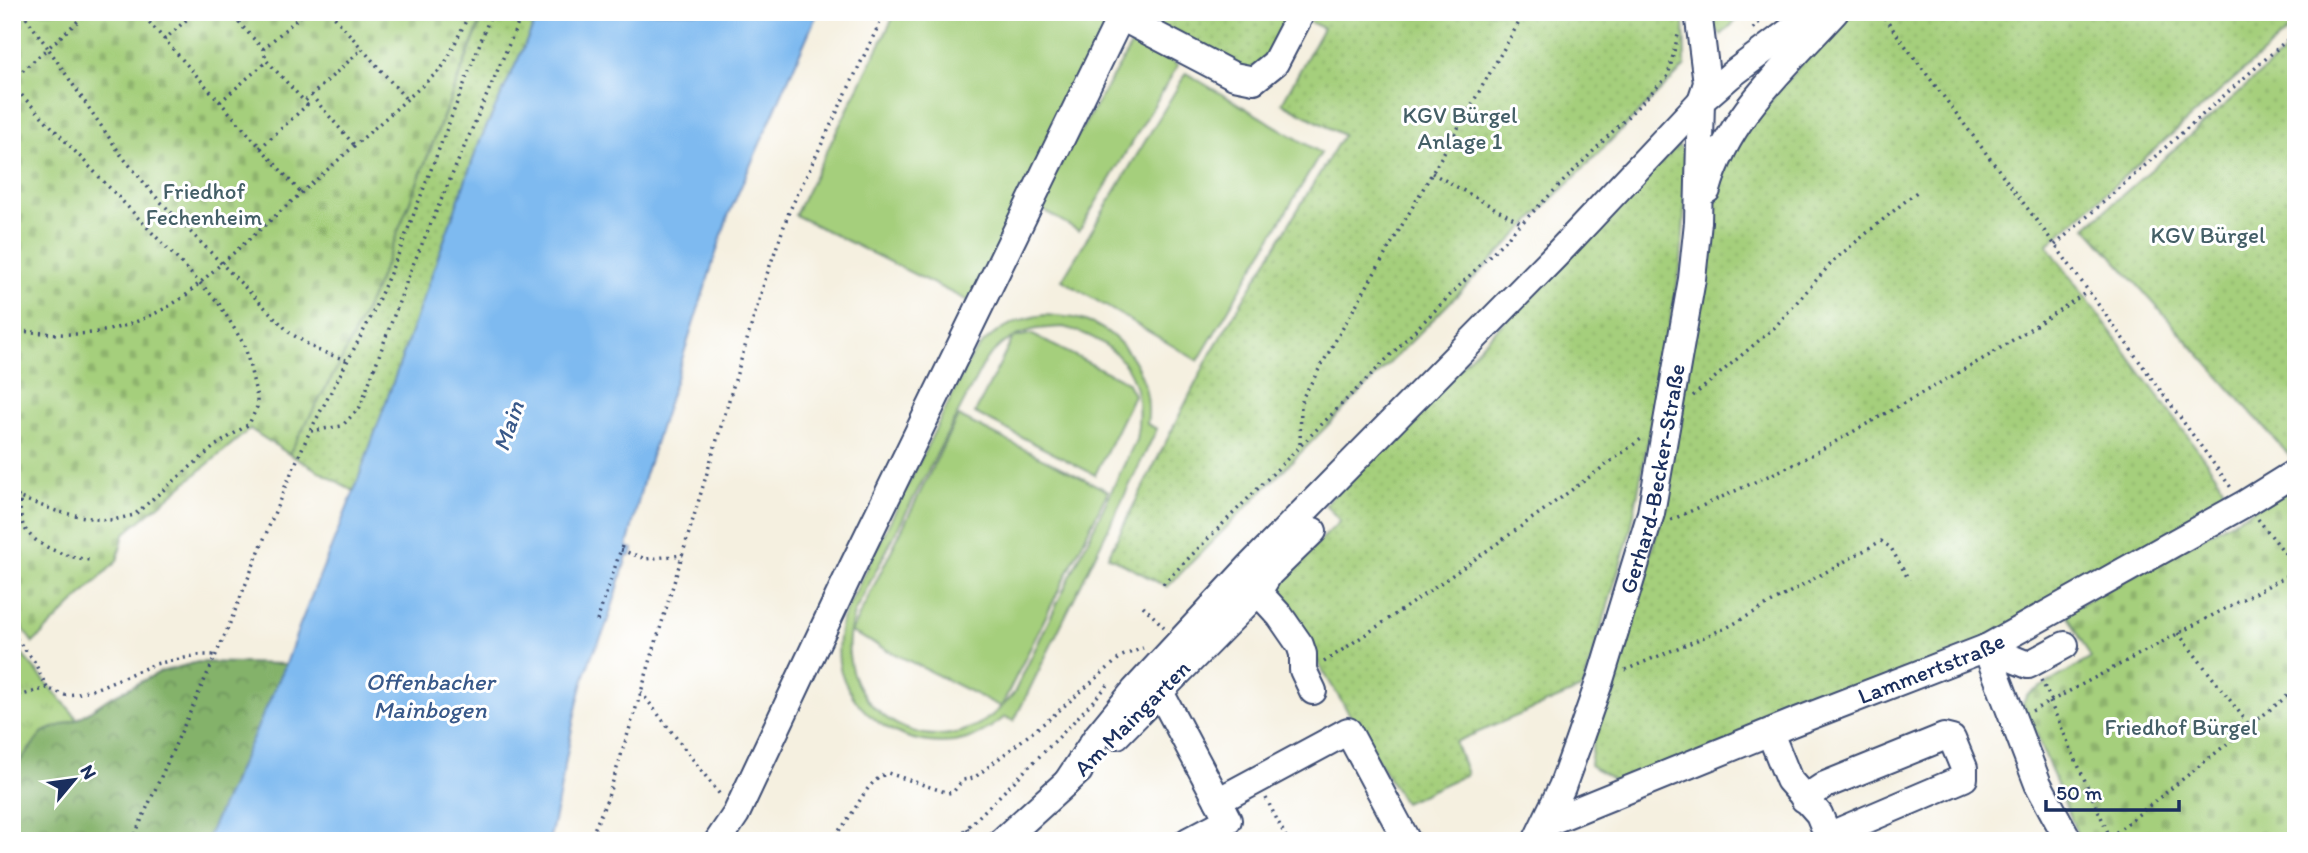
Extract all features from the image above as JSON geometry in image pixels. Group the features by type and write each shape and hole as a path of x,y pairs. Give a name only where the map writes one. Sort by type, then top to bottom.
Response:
{"street":[{"path":"1067,782 1098,736 1150,671 1251,564 1619,190 1704,92 1815,12"},
{"path":"1698,222 1716,161 1733,131 1760,93 1835,12"},
{"path":"718,841 736,814 859,554 1122,15 1234,76 1254,80 1275,63 1300,15"},
{"name":"Gerhard-Becker-Straße","path":"1541,832 1566,776 1600,680 1647,531 1668,419 1692,279 1698,222 1704,92 1688,18"},
{"name":"Lammertstraße","path":"1541,832 1770,733 1986,648 2245,504 2296,472"},
{"name":"Am Maingarten","path":"1002,841 1160,692 1258,592 1269,574 1313,531"},
{"path":"1258,592 1280,615 1300,645 1303,670 1314,691"},
{"path":"1986,648 2028,665 2065,645"},
{"path":"1986,648 2038,784 2069,841"},
{"path":"1160,692 1228,820 1188,841"},
{"path":"1218,801 1348,731 1407,841"},
{"path":"1770,733 1788,780 1804,799 1819,814 1829,838 1964,778 1964,768 1952,739 1944,737 1825,785 1804,799"}],"path":[{"path":"22,12 155,196 290,333 317,351 346,360"},
{"path":"12,492 20,498 59,512 113,520 126,518 145,506 215,446 249,424 257,407 245,346 219,302 12,83 88,12"},
{"path":"140,12 301,193"},
{"path":"164,40 195,12"},
{"path":"229,12 263,49 267,61 307,105 260,148"},
{"path":"263,49 305,12"},
{"path":"330,12 406,99"},
{"path":"12,331 91,333 126,325 172,306 202,283 221,263 445,64 470,12"},
{"path":"132,841 216,654 310,431 370,319 398,255 492,12"},
{"path":"310,431 342,426 360,407 412,267 523,12"},
{"path":"589,841 607,800 766,277 789,212 886,12"},
{"path":"1300,445 1303,397 1525,12"},
{"path":"1880,12 2296,569 2014,720"},
{"path":"1163,584 1668,76 1678,37 1688,18"},
{"path":"2055,245 2296,32"},
{"path":"304,102 362,50"},
{"path":"220,102 267,61"},
{"path":"311,95 355,146"},
{"path":"1432,173 1521,223"},
{"path":"1319,665 1404,610 1529,522 1668,419 1774,328 1843,252 1919,190"},
{"path":"1647,531 1799,462 1988,356 2087,292"},
{"path":"20,498 23,526 35,538 62,556 89,561"},
{"path":"1600,680 1728,627 1881,541 1891,548 1909,580"},
{"path":"597,621 623,543"},
{"path":"621,550 646,559 683,555"},
{"path":"1143,606 1164,626"},
{"path":"12,633 34,661 47,688"},
{"path":"2178,633 2250,726"},
{"path":"830,841 850,817 862,796 881,776 888,774 948,793 953,792 964,780 974,778 1048,720 1122,656 1144,647 1139,657"},
{"path":"12,698 47,688 65,695 77,694 155,664 216,654"},
{"path":"2043,683 2046,682 2049,688 2046,690"},
{"path":"2050,702 2108,839 2296,689"},
{"path":"641,692 736,814"},
{"path":"1256,780 1288,841"},
{"path":"967,828 979,841"}],"green space":[{"name":"Friedhof Fechenheim","path":"12,12 484,12 377,285 342,359 289,454 250,429 124,534 117,561 33,643 12,613"},
{"path":"485,12 540,12 479,143 354,491 289,454 342,359 377,285"},
{"path":"896,12 1116,12 974,304 795,215"},
{"name":"KGV Bürgel Anlage 1","path":"1133,12 1684,12 1685,66 1167,587 1108,556 1212,351 1343,135 1282,103 1323,28 1293,14 1268,58 1246,77"},
{"path":"1710,12 1745,12 1721,35 1712,26"},
{"path":"1853,12 2296,12 2296,24 2047,245 2217,476 2224,490 2223,504 1994,639 1620,784 1590,765 1594,737 1657,533 1719,172 1749,127 1831,28"},
{"path":"1135,39 1178,65 1079,231 1036,206"},
{"name":"KGV Bürgel","path":"2296,42 2296,462 2295,462 2086,227"},
{"path":"1186,73 1321,153 1198,361 1062,280"},
{"path":"1678,145 1688,156 1681,264 1631,529 1583,688 1455,742 1467,774 1404,803 1288,614 1270,591 1340,521 1325,504"},
{"path":"1045,315 1078,319 1094,325 1122,345 1140,373 1146,390 1147,424 1157,429 1014,721 1005,717 978,735 948,743 909,738 875,720 860,706 849,690 838,659 842,619 971,357 994,334 1013,323","holes":["1063,327 1101,342 1115,353 1134,381 1138,399 1136,440 1014,693 992,716 971,728 944,735 924,734 889,720 862,692 853,674 849,655 854,613 986,359 1002,344 1037,329"]},
{"path":"1031,334 1127,382 1134,395 1095,475 975,413 1013,338"},
{"path":"958,416 1108,491 1001,707 851,632"},
{"name":"Friedhof Bürgel","path":"2285,492 2296,505 2296,841 2080,841 2022,704 2027,695 2091,658 2066,612"},
{"path":"12,643 78,719 43,732 12,771"},
{"path":"198,662 286,664 206,841 12,841 12,771 43,732 78,719 109,698 160,672"}],"water":[{"name":"Offenbacher Mainbogen","path":"540,12 818,12 728,216 644,478 627,547 633,549 631,556 627,556 608,619 584,679 549,841 206,841 286,664 354,491 479,143"}],"water label":[{"name":"Main","path":"508,426"}]}
